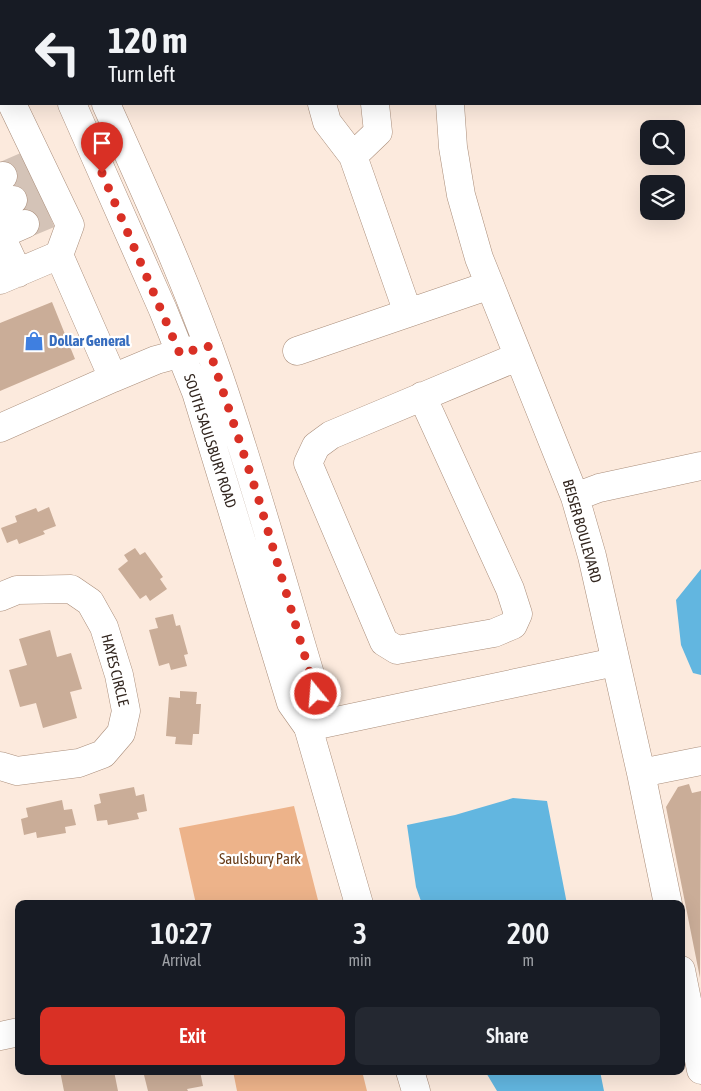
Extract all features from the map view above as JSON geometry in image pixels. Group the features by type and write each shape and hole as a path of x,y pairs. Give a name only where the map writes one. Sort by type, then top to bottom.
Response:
{"main road":[{"path":"9,276 32,202 12,105"},
{"name":"SOUTH SAULSBURY ROAD","path":"72,105 202,409 291,703 308,728 358,900"},
{"name":"SOUTH SAULSBURY ROAD","path":"106,105 163,230 208,346 258,497 316,694 308,728"},
{"path":"322,105 327,122 353,156 408,313"},
{"path":"353,156 378,132 375,105"},
{"name":"BEISER BOULEVARD","path":"450,105 453,147 460,195 478,258 575,497 592,556 641,773 667,900"},
{"path":"32,202 70,225 59,255 113,378"},
{"path":"9,276 59,255"},
{"path":"297,352 490,285"},
{"path":"0,428 156,360 208,346"},
{"path":"410,401 510,589 518,614 512,625 494,633 397,650 384,642 319,495 308,463 316,446 331,434 410,401 517,357"},
{"path":"575,497 599,488 701,466"},
{"name":"HAYES CIRCLE","path":"0,597 17,590 71,589 90,602 104,627 119,675 126,711 121,733 103,754 79,763 18,771 0,766"},
{"path":"308,728 615,662"},
{"path":"641,773 701,761"},
{"path":"685,982 695,1011 701,1070"},
{"path":"0,1036 15,1033"},
{"path":"411,1075 416,1091"}],"green space":[{"name":"Saulsbury Park","path":"294,806 318,900 195,900 179,828"},
{"path":"234,1075 363,1075 367,1091 237,1091"}],"water":[{"path":"701,569 701,675 693,673 681,645 676,600"},
{"path":"513,798 547,801 566,900 421,900 416,887 407,825 455,815"},
{"path":"487,1075 601,1075 604,1091 497,1091"}],"building":[{"name":"Dollar General","path":"52,302 75,359 0,391 0,323"},
{"path":"49,507 56,526 43,531 45,534 19,544 17,539 7,543 1,528 17,522 15,516 36,508 38,512"},
{"path":"135,548 140,555 145,552 163,577 160,579 167,589 150,601 146,595 140,599 118,569 128,561 124,555"},
{"path":"173,614 176,626 180,625 188,654 184,655 187,666 171,670 169,663 159,666 149,630 158,628 155,618"},
{"path":"50,630 57,657 71,653 82,689 70,692 77,718 43,728 36,703 20,707 9,670 27,665 19,639"},
{"path":"180,691 197,692 196,704 201,704 199,734 193,734 192,745 175,744 176,737 166,736 169,697 180,698"},
{"path":"689,784 692,793 701,791 700,978 666,807 678,787"},
{"path":"134,787 136,796 144,794 147,811 137,813 139,819 108,825 107,820 97,821 94,805 101,803 99,794"},
{"path":"62,800 64,810 72,809 76,825 65,827 66,833 37,838 36,832 24,835 21,819 28,817 26,808"},
{"path":"61,1075 115,1075 118,1091 64,1091"},
{"path":"144,1075 201,1075 203,1086 187,1089 188,1091 148,1091"}],"tunnel":[{"path":"3,176 28,165"},
{"path":"13,200 38,189"},
{"path":"25,224 49,214"}],"place":[{"name":"Dollar General","path":"34,341"}],"route":[{"path":"102,173 163,310 180,354 208,346 258,497 316,694"}]}
